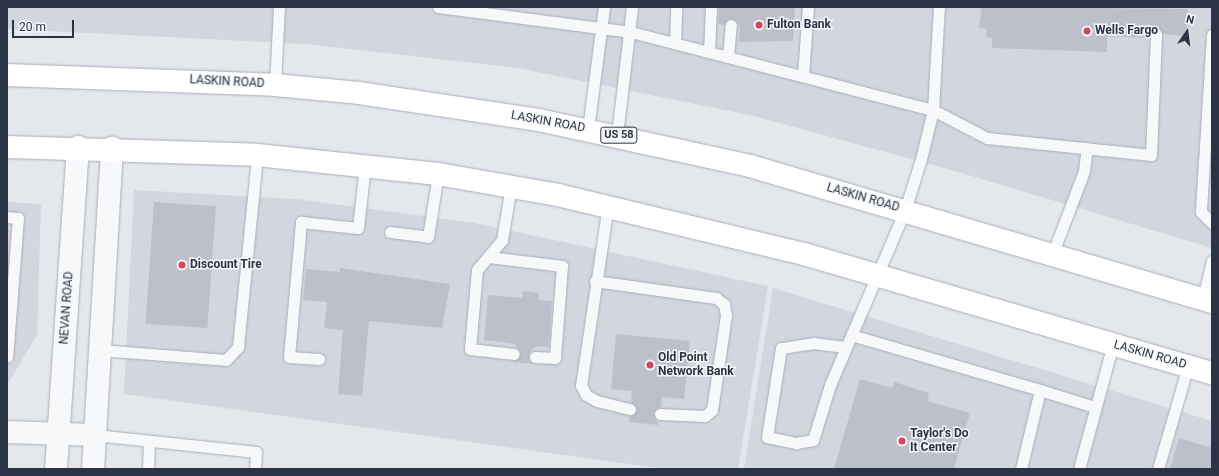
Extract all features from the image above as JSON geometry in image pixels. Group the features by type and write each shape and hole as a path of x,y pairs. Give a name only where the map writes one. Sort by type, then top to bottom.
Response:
{"main road":[{"name":"LASKIN ROAD","path":"7,75 275,85 452,106 588,129 750,166 905,210 1207,301"},
{"name":"LASKIN ROAD","path":"7,147 112,148 257,155 365,165 438,174 511,186 608,205 879,275 1212,373"}],"street":[{"name":"NEVAN ROAD","path":"56,469 78,148"},
{"path":"93,469 112,148"},
{"path":"7,432 95,435"}],"lane":[{"path":"275,85 279,7"},
{"path":"438,7 603,26 631,32 933,110 987,138 1151,155 1156,34"},
{"path":"588,129 603,26 604,7"},
{"path":"617,135 631,32 632,7"},
{"path":"674,43 676,7"},
{"path":"709,52 711,7"},
{"path":"803,76 808,7"},
{"path":"845,347 814,343 781,348 767,437 796,443 813,440 845,347 879,275 905,210 933,110 939,7"},
{"path":"728,57 731,25"},
{"path":"1212,35 1210,111 1201,212 1212,223"},
{"path":"1052,254 1084,171 1087,148"},
{"path":"100,350 226,360 238,347 257,155"},
{"path":"319,359 289,357 301,222 358,228 365,165"},
{"path":"390,232 428,237 438,174"},
{"path":"511,186 502,240 477,270 470,349 514,354"},
{"path":"608,205 595,281 581,385 586,395 597,401 630,409"},
{"path":"7,357 13,217"},
{"path":"489,257 562,266 555,358 535,357"},
{"path":"1207,301 1212,261"},
{"path":"595,281 716,298 724,304 726,314 712,410 705,416 660,414"},
{"path":"851,335 1095,407"},
{"path":"1079,469 1113,344"},
{"path":"1158,469 1188,366"},
{"path":"1020,469 1040,390"},
{"path":"95,435 256,452 255,469"},
{"path":"148,469 149,441"}],"shaded area":[{"path":"7,7 1212,7 1212,248 955,171 754,116 518,68 305,44 7,29"},
{"path":"134,190 296,199 475,223 768,286 738,469 665,469 124,394"},
{"path":"7,202 41,204 37,335 7,385"},
{"path":"773,288 1212,421 1212,469 744,469"}],"building":[{"name":"Fulton Bank","path":"719,7 795,7 793,41 739,42 740,26 735,20 728,19 724,25 718,24"},
{"name":"Wells Fargo","path":"982,7 1188,9 1186,36 1163,34 1156,27 1147,38 1107,36 1107,52 992,48 992,38 986,37 987,29 979,28"},
{"name":"Discount Tire","path":"154,202 216,206 207,328 145,324"},
{"path":"340,268 450,284 442,328 369,321 362,396 338,394 343,330 324,328 327,302 303,300 306,269 340,272"},
{"path":"523,291 539,293 539,300 552,301 549,347 536,346 529,353 529,360 534,364 513,362 521,354 515,344 484,340 488,295 522,298"},
{"name":"Old Point Network Bank","path":"616,334 690,341 684,399 662,397 661,407 653,413 659,425 629,422 630,416 637,410 631,402 632,391 611,389"},
{"name":"Taylor's Do It Center","path":"860,379 892,388 894,382 929,393 927,401 970,413 954,469 834,469"},
{"path":"1179,438 1212,448 1212,469 1170,469"}],"place":[{"name":"Fulton Bank","path":"759,25"},
{"name":"Wells Fargo","path":"1087,31"},
{"name":"Discount Tire","path":"182,265"},
{"name":"Old Point Network Bank","path":"650,365"},
{"name":"Taylor's Do It Center","path":"902,441"}]}
